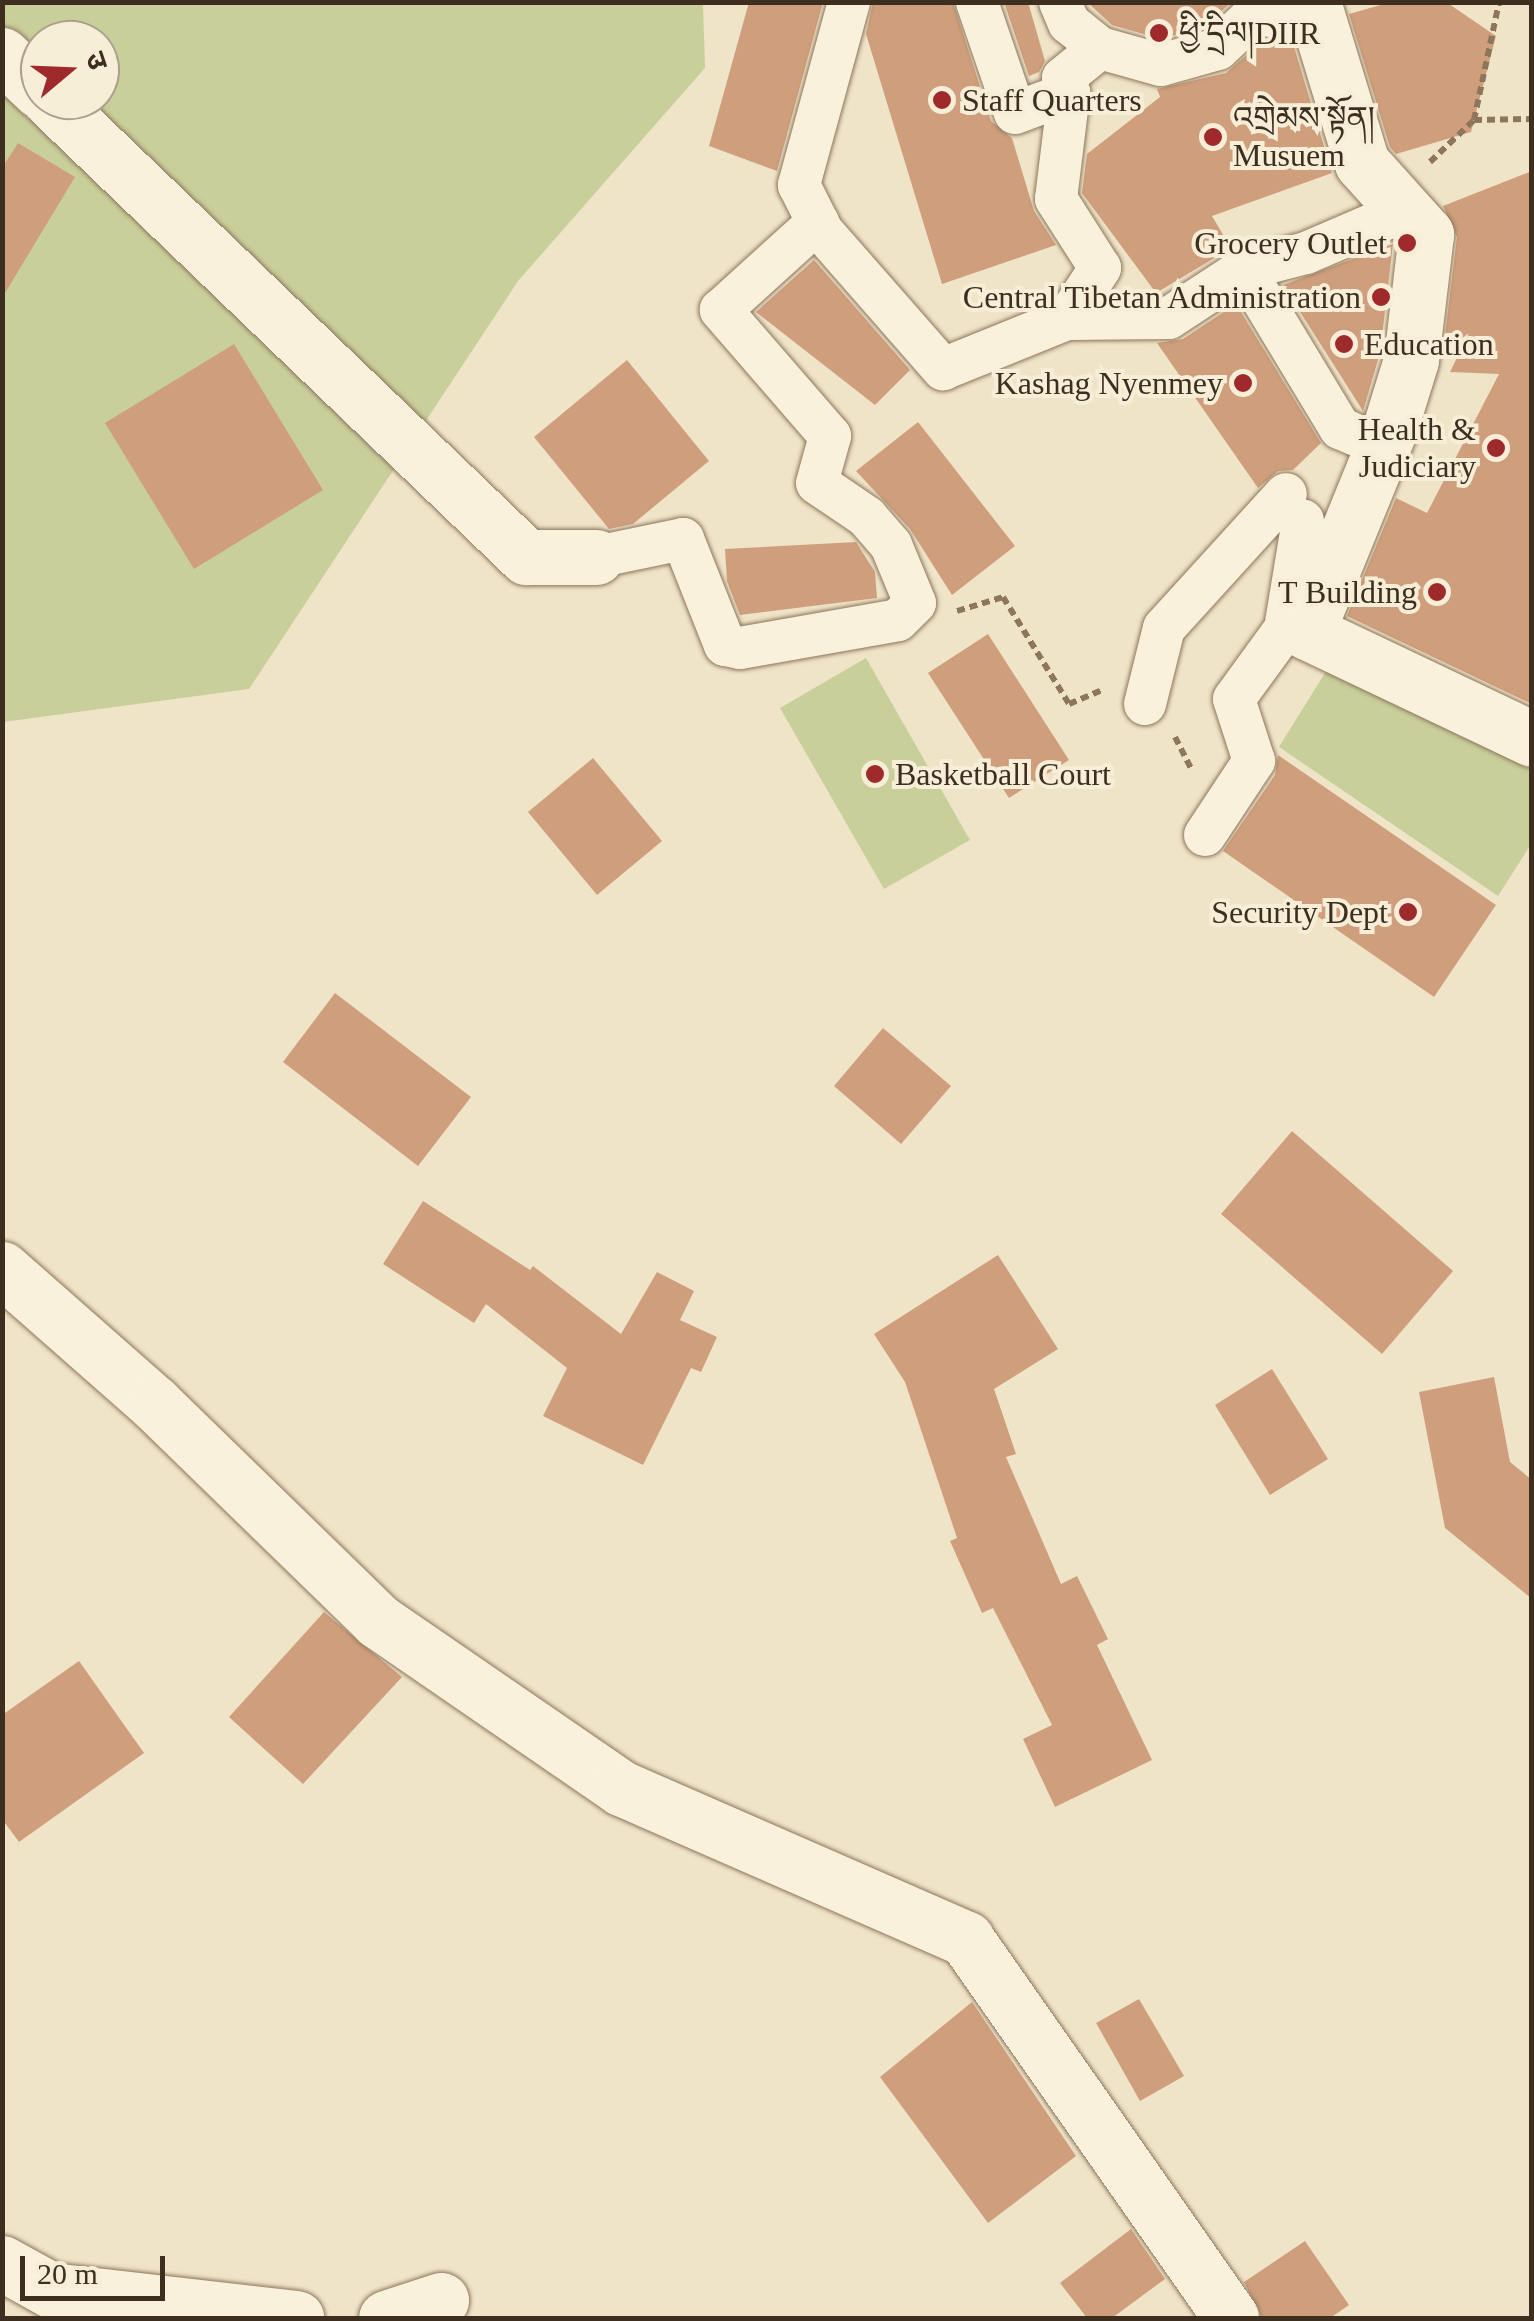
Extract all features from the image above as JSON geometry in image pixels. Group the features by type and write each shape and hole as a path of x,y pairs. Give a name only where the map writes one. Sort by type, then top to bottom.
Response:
{"street":[{"path":"849,2 799,185 818,222 943,369 1067,319 1169,318 1244,269 1306,253 1404,211"},
{"path":"977,2 1015,112 1068,93"},
{"path":"1060,2 1069,23 1100,48 1161,65 1218,49 1258,8 1298,22 1315,10 1362,163 1426,234 1410,360 1389,431 1307,632 1532,739"},
{"path":"1067,319 1100,268 1056,199 1068,93 1064,78 1100,48"},
{"path":"71,120 526,557 596,558 683,539 725,645 740,648 898,620 915,603 892,545 866,517 817,483 830,436 722,310 818,222"},
{"path":"1244,269 1340,428 1356,435"},
{"path":"1145,704 1164,628 1294,507 1285,629 1234,698 1254,760 1205,835"},
{"path":"2,1269 154,1402 378,1621 621,1788 966,1938 1232,2318"},
{"path":"2,2263 51,2290 296,2318"},
{"path":"386,2318 441,2300"}],"path":[{"path":"1404,211 1430,162 1474,120 1499,2"},
{"path":"1474,120 1532,119"},
{"path":"898,620 926,621 1003,597 1068,704 1096,688 1145,704 1168,723 1196,777 1205,835"}],"green space":[{"path":"2,3 703,3 705,68 518,281 249,689 3,722"},
{"name":"Basketball Court","path":"866,658 970,840 884,889 780,708"},
{"path":"1333,660 1531,769 1531,844 1498,896 1279,747"}],"building":[{"path":"749,2 823,2 777,171 709,146"},
{"name":"Staff Quarters","path":"873,2 953,2 991,121 1012,138 1034,211 1056,245 942,284 866,34"},
{"path":"1004,2 1028,2 1045,61 1039,72 1029,76"},
{"path":"1087,2 1231,2 1205,27 1161,39 1112,25"},
{"path":"1391,2 1446,2 1496,36 1471,132 1396,154 1390,147 1349,14"},
{"path":"1264,40 1294,47 1332,173 1212,216 1231,248 1156,293 1082,193 1087,154 1160,97 1157,89 1226,73"},
{"path":"18,143 75,177 2,298 2,168"},
{"path":"1532,171 1532,704 1347,616 1396,498 1427,513 1499,374 1450,372 1469,333 1443,352 1457,237 1443,206"},
{"path":"1393,244 1380,353 1363,411 1283,285"},
{"path":"814,260 910,370 875,405 756,312"},
{"name":"Kashag Nyenmey","path":"1236,304 1321,443 1293,470 1278,471 1258,488 1157,343 1183,339"},
{"path":"234,344 323,490 194,569 105,423"},
{"path":"627,360 709,461 633,524 609,529 534,437"},
{"path":"918,422 1015,546 952,595 910,529 856,471"},
{"path":"856,542 875,572 877,598 740,615 727,581 725,549"},
{"path":"988,634 1069,760 1009,798 928,673"},
{"path":"1278,755 1496,905 1434,997 1223,851 1275,775"},
{"path":"593,758 662,841 597,895 528,812"},
{"path":"335,993 471,1097 418,1166 283,1062"},
{"path":"883,1028 951,1086 901,1144 834,1086"},
{"path":"1292,1131 1453,1271 1382,1354 1221,1214"},
{"path":"423,1201 530,1270 533,1266 621,1334 657,1272 694,1291 680,1320 717,1337 701,1372 691,1368 643,1465 543,1416 567,1368 486,1304 474,1323 383,1264"},
{"path":"998,1255 1058,1349 994,1389 1016,1454 1006,1457 1061,1584 1077,1576 1108,1639 1097,1645 1152,1760 1055,1807 1023,1739 1052,1725 993,1608 982,1613 950,1541 957,1538 905,1382 874,1334"},
{"path":"1272,1369 1328,1459 1270,1495 1215,1405"},
{"path":"1494,1377 1510,1462 1532,1480 1532,1599 1445,1528 1419,1392"},
{"path":"324,1612 402,1677 303,1784 229,1717"},
{"path":"79,1661 144,1753 19,1842 2,1819 2,1715"},
{"path":"1139,1999 1184,2076 1140,2101 1096,2023"},
{"path":"972,2002 1076,2156 988,2223 880,2077"},
{"path":"1131,2229 1165,2279 1112,2318 1087,2318 1060,2283"},
{"path":"1305,2241 1349,2305 1330,2318 1262,2318 1244,2282"}],"place":[{"name":"ཕྱི་དྲིལ།DIIR","path":"1159,33"},
{"name":"Staff Quarters","path":"942,100"},
{"name":"འགྲེམས་སྟོན། Musuem","path":"1213,137"},
{"name":"Grocery Outlet","path":"1407,243"},
{"name":"Central Tibetan Administration","path":"1381,297"},
{"name":"Education","path":"1344,344"},
{"name":"Kashag Nyenmey","path":"1243,383"},
{"name":"Health & Judiciary","path":"1496,448"},
{"name":"T Building","path":"1437,592"},
{"name":"Basketball Court","path":"875,774"},
{"name":"Security Dept","path":"1408,912"}]}
